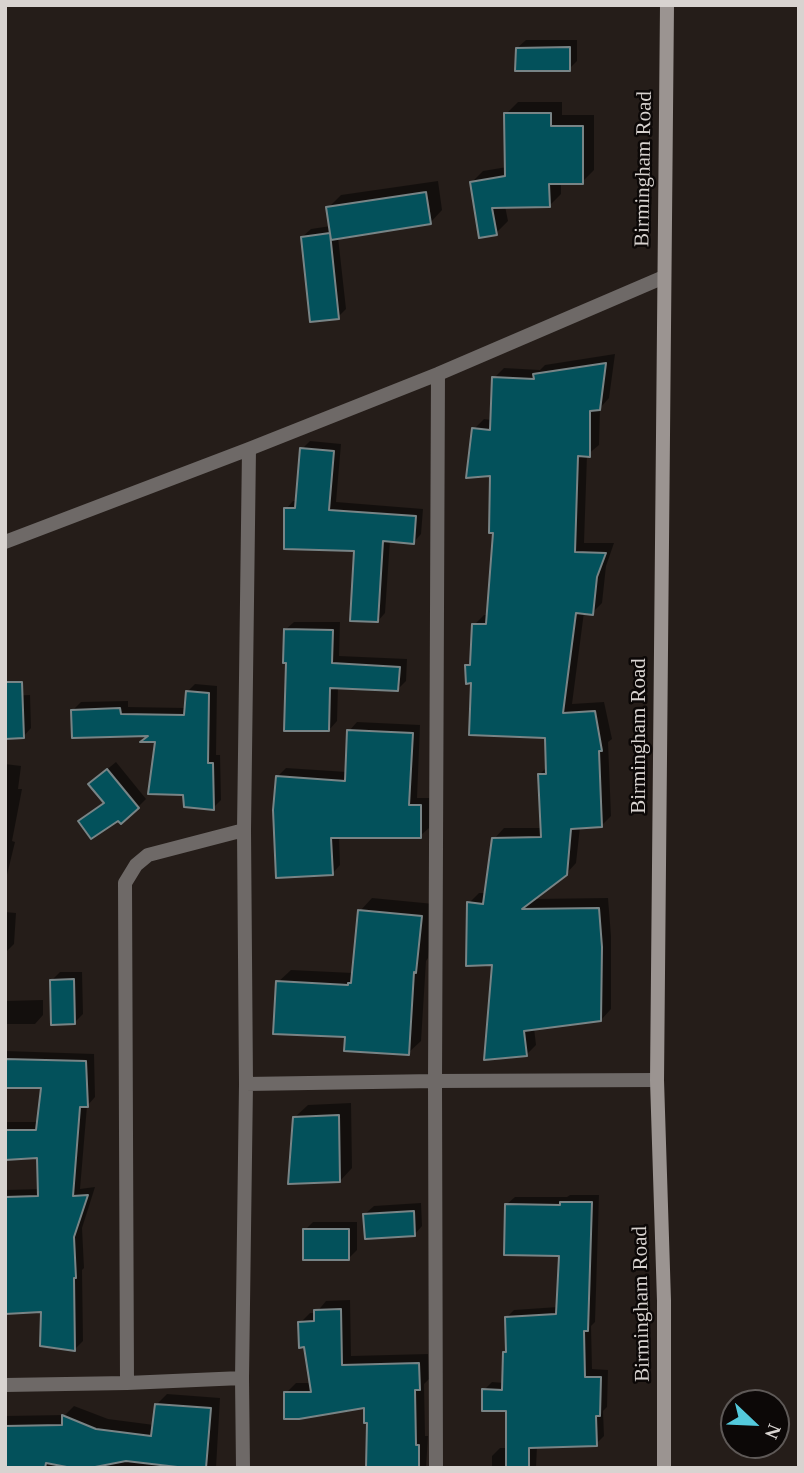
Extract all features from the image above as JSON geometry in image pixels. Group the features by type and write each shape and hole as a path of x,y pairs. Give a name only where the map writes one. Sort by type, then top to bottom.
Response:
{"street":[{"name":"Birmingham Road","path":"664,1468 664,1301 657,1080 667,5"},
{"path":"5,542 438,374 664,276"},
{"path":"436,1468 438,374"},
{"path":"243,1468 246,1084 244,830 249,449"},
{"path":"127,1383 125,883 136,865 148,855 244,830"},
{"path":"246,1084 657,1080"},
{"path":"5,1385 242,1378"}],"building":[{"path":"570,47 570,71 515,71 516,48"},
{"path":"504,113 551,113 551,126 583,126 583,184 549,184 550,207 492,208 497,235 479,238 470,182 505,176"},
{"path":"426,192 431,224 331,240 326,207"},
{"path":"330,233 339,319 310,322 301,237"},
{"path":"606,363 600,410 590,411 590,457 578,456 575,552 606,553 597,577 593,615 576,613 563,713 595,711 602,751 599,751 602,827 571,829 567,875 522,909 599,908 602,947 601,1021 524,1031 527,1056 484,1060 492,965 466,966 467,902 483,904 492,838 541,837 538,774 546,774 545,738 469,735 471,683 466,684 465,665 470,665 472,624 486,624 493,533 489,533 490,476 466,478 472,428 490,430 492,377 534,379 533,374"},
{"path":"300,448 334,451 329,510 416,516 414,544 383,541 378,622 350,621 354,551 284,549 284,508 295,508"},
{"path":"284,629 333,630 332,663 400,667 398,691 330,688 329,731 284,731"},
{"path":"5,682 22,682 24,738 5,739"},
{"path":"186,691 209,693 208,763 213,763 214,810 184,807 183,795 148,794 155,742 140,742 148,736 72,738 71,710 120,708 121,714 184,715"},
{"path":"347,730 413,733 409,805 421,805 421,838 331,838 333,875 276,878 273,810 276,776 345,781"},
{"path":"107,769 139,808 121,824 118,821 91,839 78,821 104,803 88,784"},
{"path":"358,910 422,916 416,973 414,972 409,1055 344,1051 345,1037 273,1034 276,981 351,983"},
{"path":"74,979 75,1024 51,1025 50,980"},
{"path":"5,1059 86,1061 88,1107 80,1107 73,1196 88,1195 74,1237 75,1351 40,1346 41,1312 5,1314 5,1197 38,1196 37,1158 5,1160 5,1130 36,1130 41,1088 5,1088"},
{"path":"339,1115 340,1182 288,1184 293,1117"},
{"path":"560,1202 592,1202 588,1331 584,1331 585,1377 601,1377 600,1416 596,1416 597,1446 529,1448 529,1468 506,1468 506,1411 482,1411 482,1389 502,1390 503,1352 506,1352 505,1317 556,1314 559,1256 504,1255 505,1204 560,1205"},
{"path":"414,1211 415,1236 365,1239 363,1214"},
{"path":"303,1229 349,1229 349,1260 303,1260"},
{"path":"341,1309 342,1365 419,1363 420,1390 415,1390 419,1468 366,1468 367,1423 364,1423 364,1408 284,1419 284,1392 311,1392 304,1347 299,1348 298,1322 314,1321 314,1310"},
{"path":"155,1404 211,1408 206,1468 126,1461 90,1468 46,1463 45,1468 5,1468 5,1426 62,1425 62,1415 96,1429 151,1436"}]}
